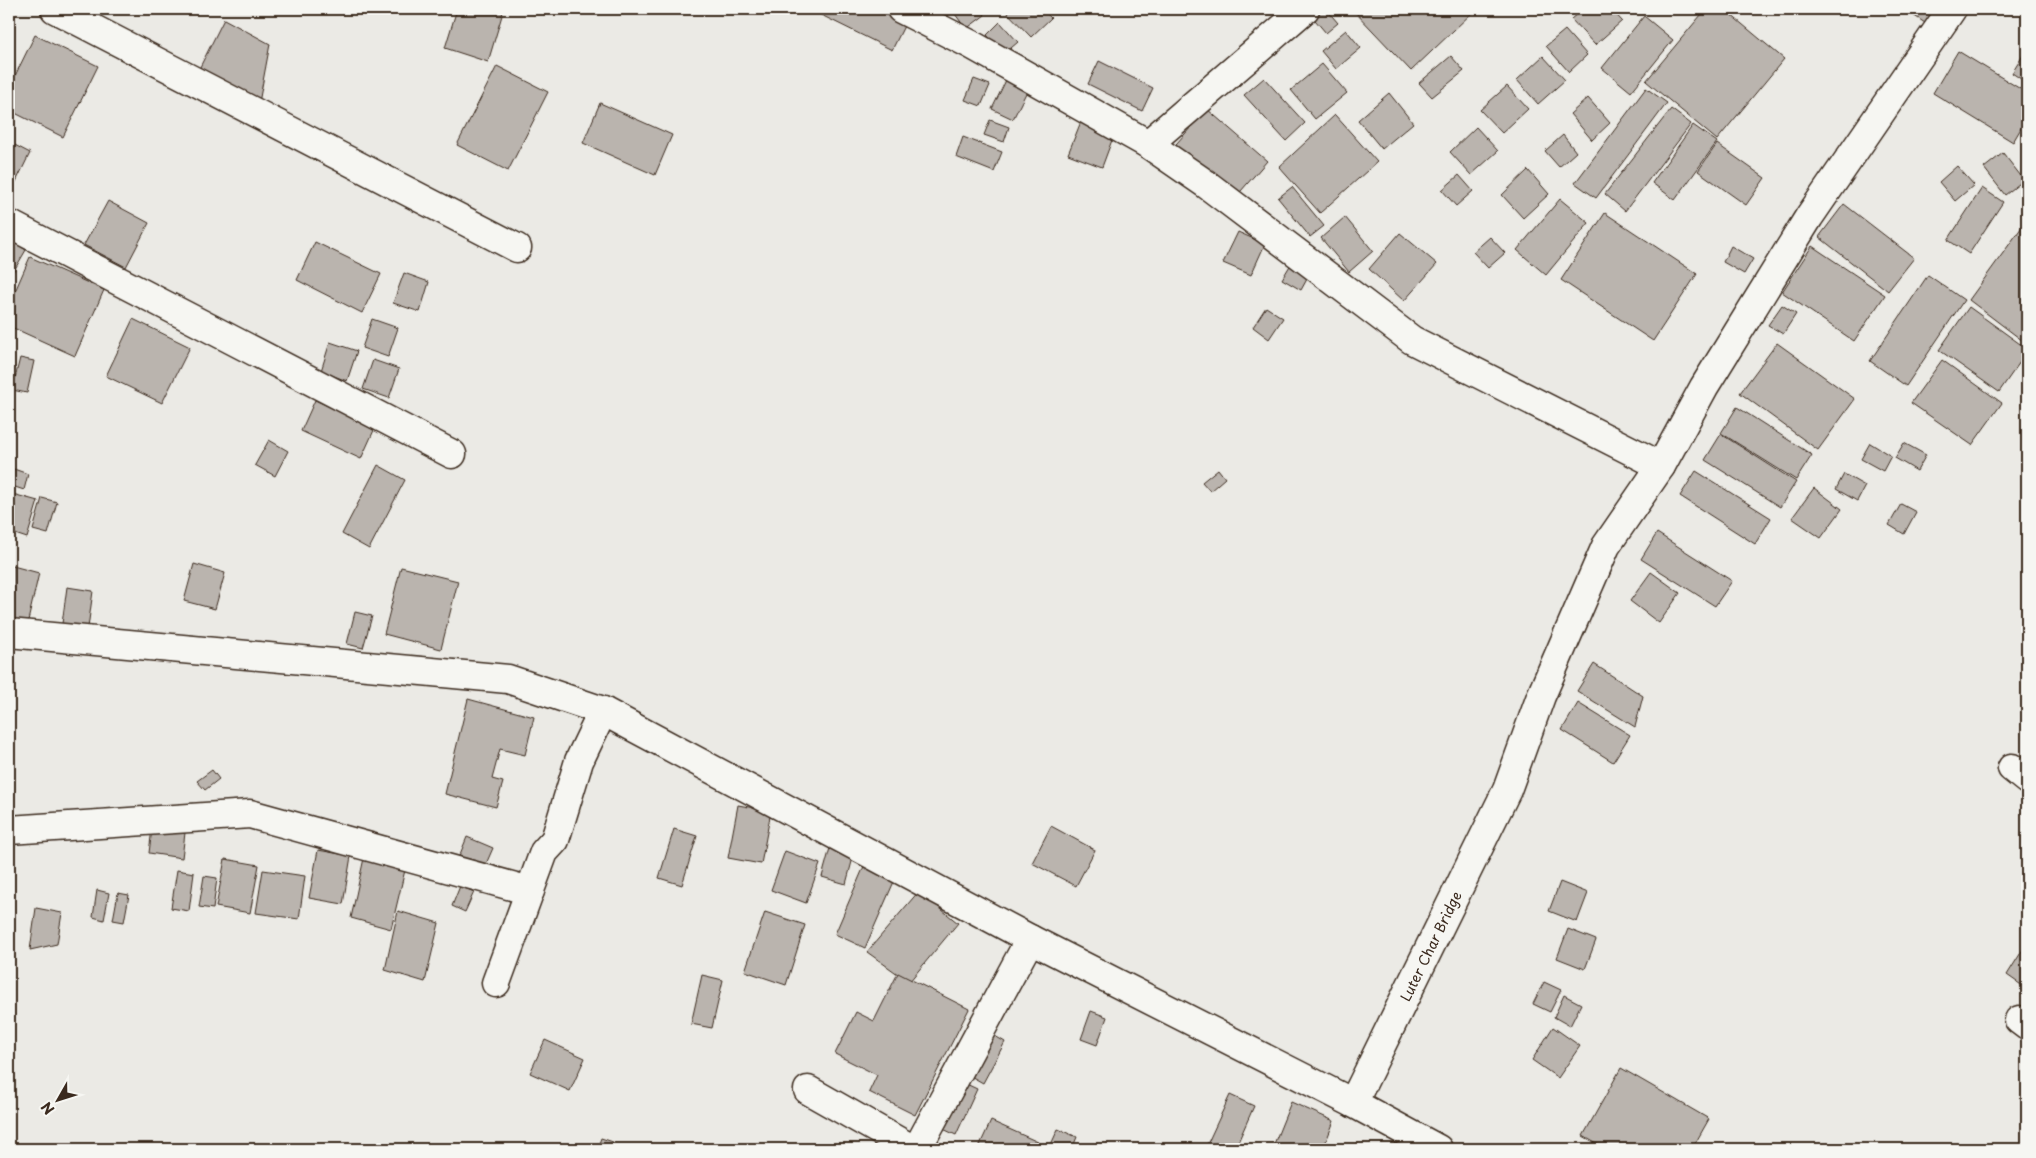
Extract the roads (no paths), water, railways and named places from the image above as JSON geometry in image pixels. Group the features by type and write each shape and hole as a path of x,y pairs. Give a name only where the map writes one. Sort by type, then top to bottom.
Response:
{"street":[{"path":"55,9 517,248"},
{"path":"901,9 972,45 1148,144 1206,184 1412,340 1661,466"},
{"path":"1148,144 1305,9"},
{"name":"Luter Char Bridge","path":"1352,1103 1506,790 1541,696 1606,546 1661,466 1704,387 1809,217 1952,9"},
{"path":"9,224 452,454"},
{"path":"9,633 508,679 603,710 1030,939 1352,1103 1438,1149"},
{"path":"496,982 544,852 555,840 579,761 603,710"},
{"path":"9,830 250,814 530,891"},
{"path":"916,1149 1030,939"},
{"path":"808,1090 912,1149"}]}
